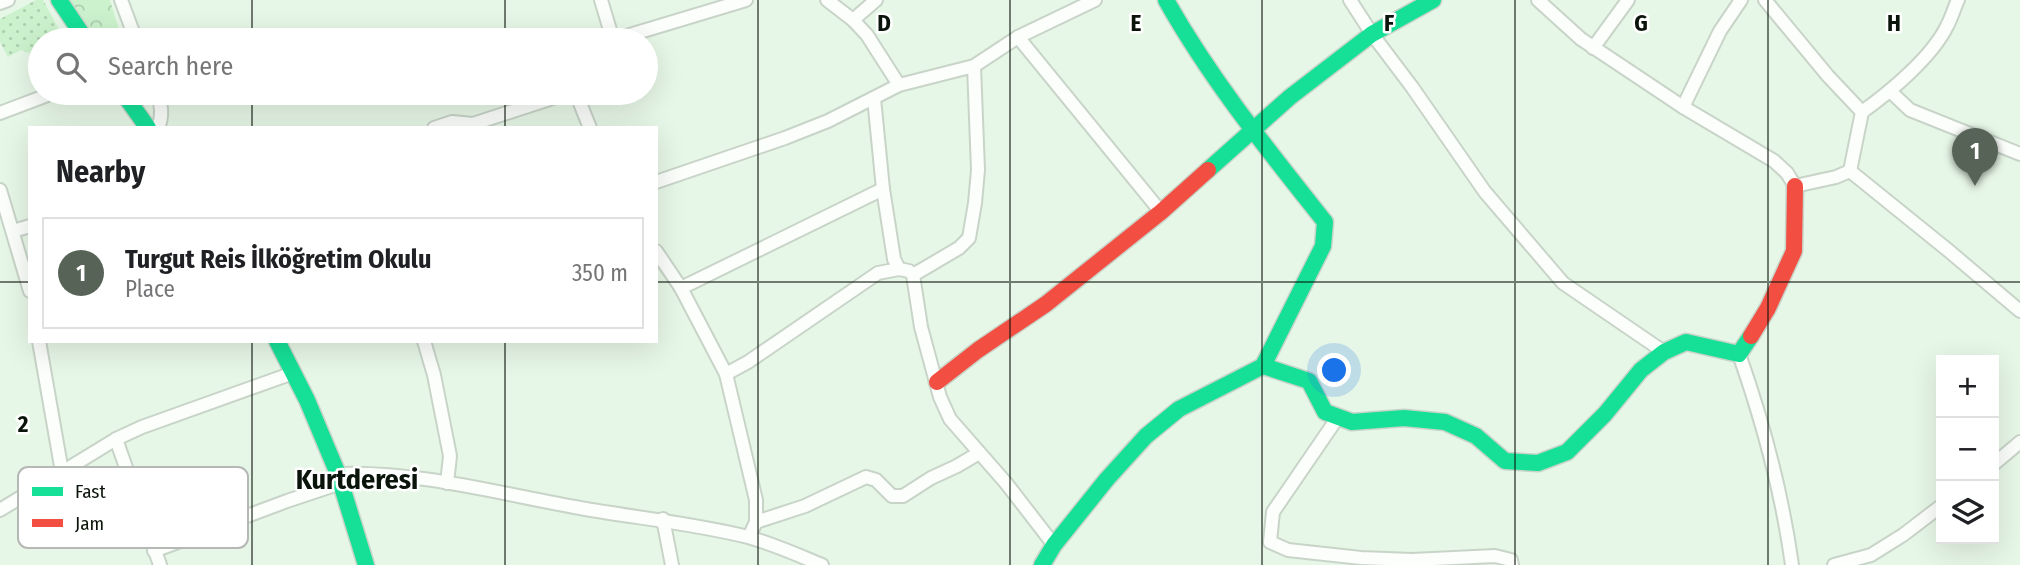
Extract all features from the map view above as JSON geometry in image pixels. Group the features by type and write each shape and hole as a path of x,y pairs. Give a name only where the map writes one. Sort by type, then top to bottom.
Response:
{"street":[{"path":"0,3 8,0"},
{"path":"59,0 78,28"},
{"path":"121,0 132,28"},
{"path":"601,0 609,28"},
{"path":"653,28 746,0"},
{"path":"827,0 867,35 899,85"},
{"path":"853,20 876,0"},
{"path":"658,181 828,121 899,85 975,66 1018,37 1095,0"},
{"path":"1042,565 1054,545 1107,479 1146,436 1179,409 1263,366 1324,246 1325,222 1253,131 1182,30 1166,0"},
{"path":"1350,0 1485,192 1563,283 1664,352"},
{"path":"937,382 978,350 1046,304 1161,212 1290,97 1372,34 1433,0"},
{"path":"1538,0 1593,48 1683,107 1773,161 1787,173 1796,186 1794,251 1768,308 1739,354"},
{"path":"1593,48 1628,0"},
{"path":"1683,107 1720,31 1741,0"},
{"path":"1765,0 1828,76 1862,112"},
{"path":"1850,171 1862,112 1890,91 1933,47 1947,26 1958,0"},
{"path":"1018,37 1161,212"},
{"path":"913,275 959,248 969,238 978,170 975,66"},
{"path":"1890,91 1910,110 2020,154"},
{"path":"874,98 883,189 894,259 899,269"},
{"path":"0,113 28,102"},
{"path":"132,105 147,126"},
{"path":"159,126 161,105"},
{"path":"440,126 452,122 473,124 531,105"},
{"path":"581,105 589,126"},
{"path":"1796,186 1850,171"},
{"path":"1850,171 2020,311"},
{"path":"681,288 883,189"},
{"path":"0,190 28,284"},
{"path":"13,231 28,227"},
{"path":"658,254 681,288 726,374 756,500 756,522 749,537"},
{"path":"726,374 878,274 899,269 909,271 913,275 921,327 940,397 950,419 1006,483 1054,545"},
{"path":"1263,366 1309,381 1325,412 1352,422 1404,418 1445,422 1476,436 1505,461 1538,463 1567,452 1605,414 1642,370 1664,352 1686,342 1739,354"},
{"path":"39,343 61,467"},
{"path":"278,343 307,400 340,478 366,565"},
{"path":"425,343 434,375 450,456 447,483"},
{"path":"1739,354 1752,391 1786,517 1792,565"},
{"path":"70,467 116,439 142,427 293,373"},
{"path":"1338,417 1273,512 1270,542 1288,550 1360,558 1412,560 1495,556 1511,560 1512,565"},
{"path":"116,439 126,467"},
{"path":"1999,460 2020,442"},
{"path":"756,522 804,506 866,477 874,478 892,496 903,496 979,453"},
{"path":"248,516 340,478 369,473 447,483 581,508 663,519 749,537 815,564"},
{"path":"0,510 18,499"},
{"path":"1834,565 1871,555 1936,510"},
{"path":"663,519 672,565"},
{"path":"154,548 160,565"},
{"path":"155,551 163,548"}],"green space":[{"path":"36,0 43,0 58,28 28,28 28,53 21,50 8,57 0,42 0,19"},
{"path":"70,0 110,0 118,28 90,28"}],"traffic: fast":[{"path":"59,0 78,28"},
{"path":"1042,565 1054,545 1107,479 1146,436 1179,409 1263,366 1323,246 1325,222 1221,86 1166,0"},
{"path":"1208,170 1290,97 1372,34 1433,0"},
{"path":"132,105 147,126"},
{"path":"1263,366 1309,381 1325,412 1352,422 1404,418 1445,422 1476,436 1505,461 1538,463 1567,452 1605,414 1641,370 1664,352 1686,342 1739,354 1751,336"},
{"path":"278,343 307,400 338,474 366,565"}],"traffic: jam":[{"path":"937,382 978,350 1046,304 1161,212 1208,170"},
{"path":"1751,336 1768,308 1794,251 1795,186"}],"place":[{"name":"Turgut Reis İlköğretim Okulu","path":"1975,186"}],"district":[{"name":"Kurtderesi","path":"357,479"}]}
